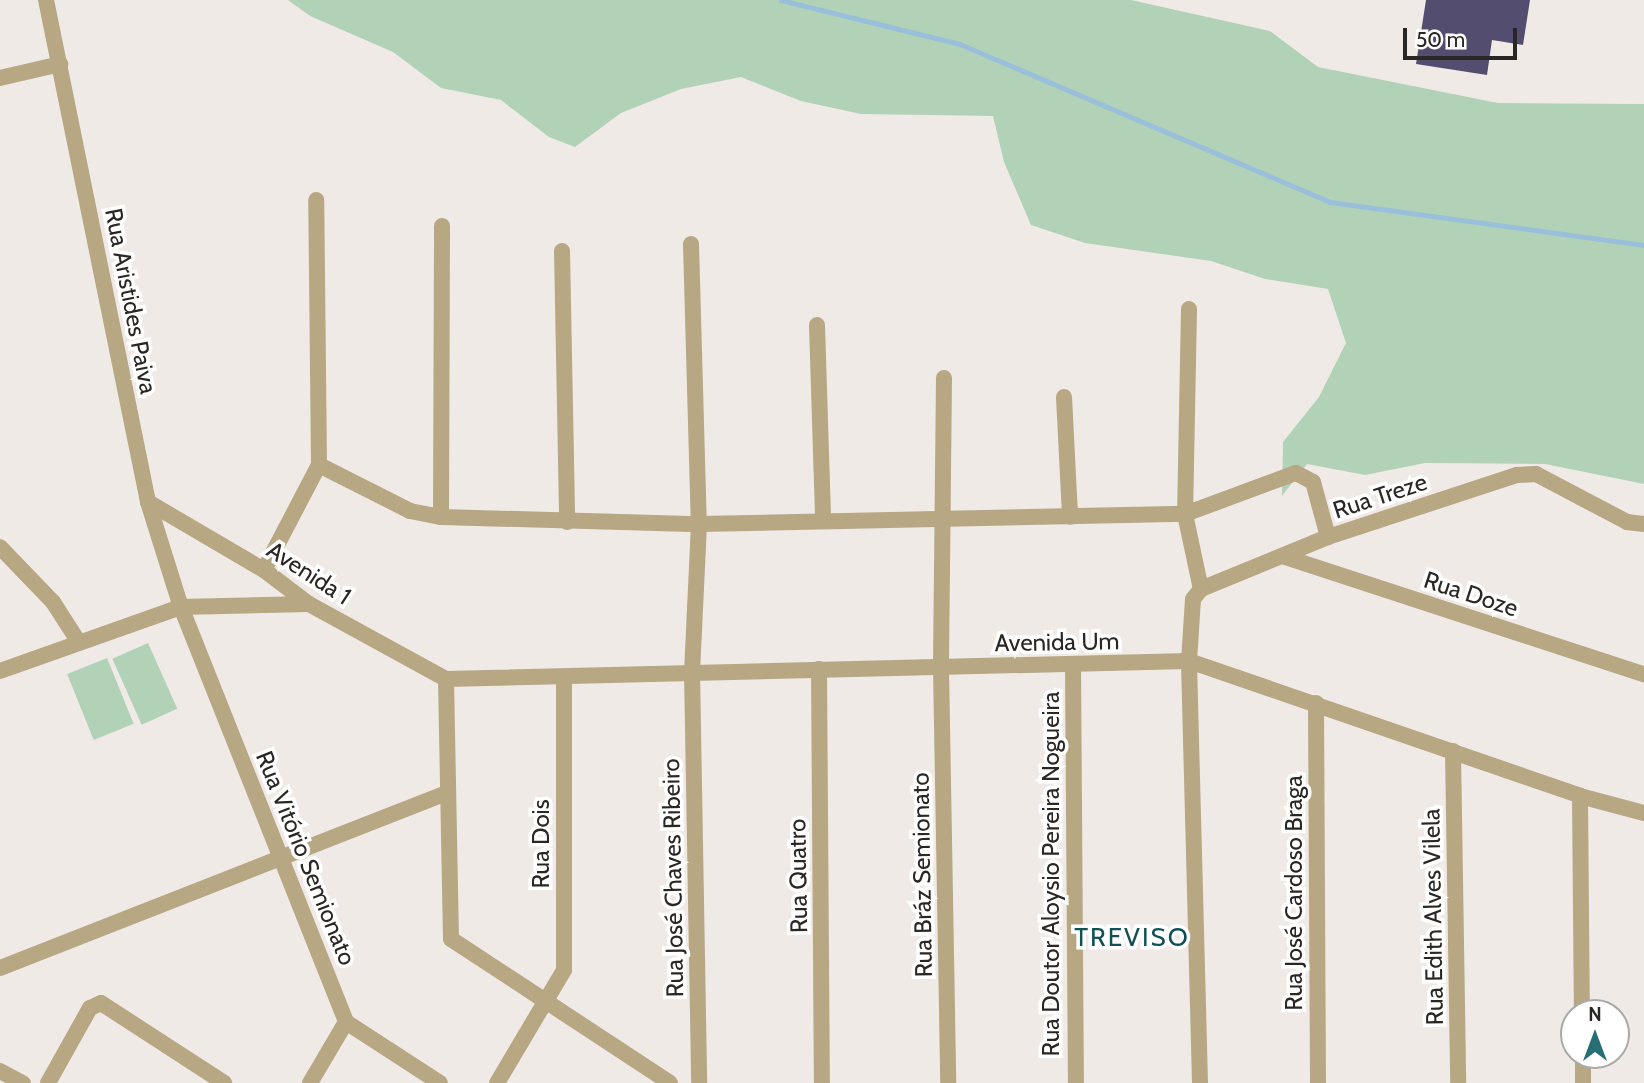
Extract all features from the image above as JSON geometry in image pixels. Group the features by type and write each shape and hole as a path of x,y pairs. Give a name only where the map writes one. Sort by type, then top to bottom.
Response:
{"street":[{"name":"Rua Aristides Paiva","path":"46,0 148,502 181,607"},
{"path":"0,78 60,64"},
{"path":"264,570 319,465 316,200"},
{"path":"441,517 442,226"},
{"name":"Rua José Chaves Ribeiro","path":"691,244 699,524 692,671 699,1083"},
{"path":"562,251 567,522"},
{"path":"1189,309 1185,514 1200,589 1193,599 1189,662 1200,1083"},
{"path":"817,325 823,521"},
{"name":"Rua Bráz Semionato","path":"944,378 941,667 948,1083"},
{"path":"1064,397 1070,517"},
{"path":"319,465 410,511 441,517 699,524 1185,514 1296,473 1313,482 1328,537"},
{"name":"Rua Treze","path":"1200,589 1285,558 1328,537 1517,475 1536,474 1627,522 1644,524"},
{"name":"Avenida 1","path":"148,502 264,570 310,604 446,679"},
{"path":"0,547 53,602 78,641"},
{"name":"Rua Doze","path":"1285,558 1644,674"},
{"path":"0,671 78,641 181,607 310,604"},
{"name":"Rua Vitório Semionato","path":"181,607 346,1022"},
{"name":"Avenida Um","path":"446,679 564,679 692,671 1189,662 1316,703 1580,796 1644,813"},
{"name":"Rua Doutor Aloysio Pereira Nogueira","path":"1073,664 1076,1083"},
{"name":"Rua Quatro","path":"819,669 822,1083"},
{"path":"446,679 451,939 547,1006 670,1083"},
{"name":"Rua Dois","path":"497,1083 547,1006 564,970 564,679"},
{"name":"Rua José Cardoso Braga","path":"1316,703 1318,1083"},
{"name":"Rua Edith Alves Vilela","path":"1453,751 1458,1083"},
{"path":"0,968 447,793"},
{"path":"1580,796 1582,999"},
{"path":"48,1083 90,1008 101,1003 224,1083"},
{"path":"310,1083 346,1022 440,1083"},
{"path":"0,1071 23,1083"}],"green space":[{"path":"288,0 1131,0 1270,31 1318,67 1498,103 1644,104 1644,484 1545,464 1425,463 1365,475 1307,464 1282,496 1283,442 1319,397 1346,343 1328,289 1265,279 1211,261 1085,243 1031,225 1004,162 993,116 861,114 801,101 741,77 681,89 621,113 575,147 549,137 501,100 441,88 393,52 310,16"},
{"path":"148,643 177,709 142,725 112,659"},
{"path":"107,658 134,724 94,740 67,674"}],"building":[{"path":"1426,0 1530,0 1523,45 1492,40 1487,75 1416,64"}],"waterway":[{"path":"781,0 960,44 1330,202 1644,245"}],"district":[{"name":"TREVISO","path":"1132,938"}]}
